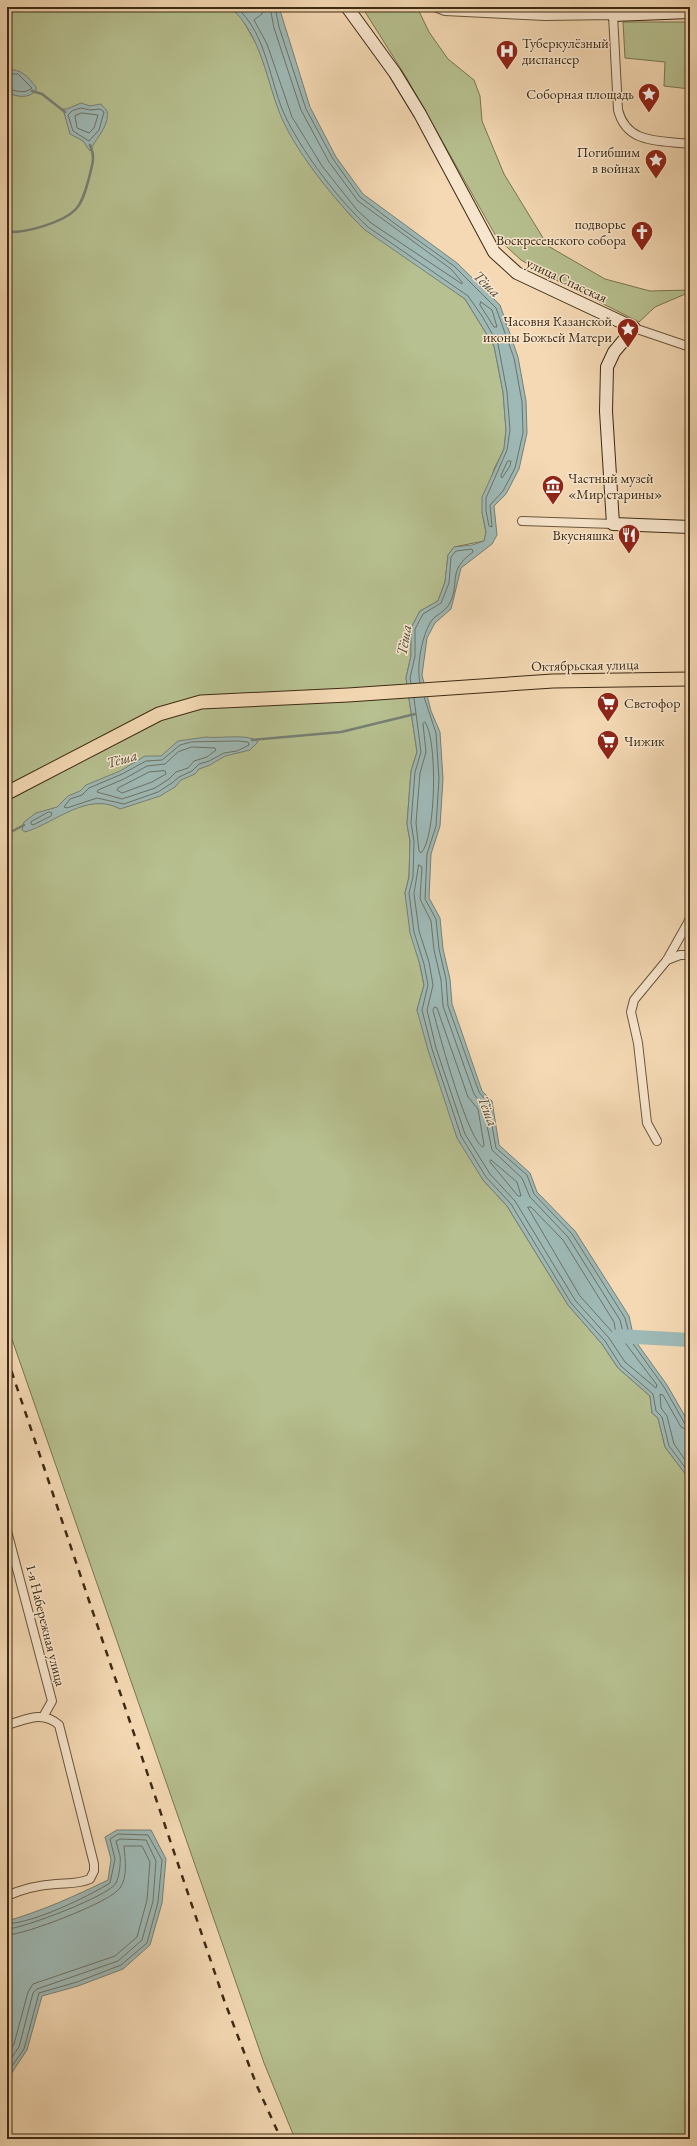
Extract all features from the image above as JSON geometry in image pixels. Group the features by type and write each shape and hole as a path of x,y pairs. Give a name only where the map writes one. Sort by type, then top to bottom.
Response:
{"main road":[{"name":"Октябрьская улица","path":"7,793 159,714 201,702 348,695 553,681 690,679"}],"street":[{"name":"улица Спасская","path":"347,7 395,73 420,114 494,252 517,273 634,328 690,347"},
{"path":"435,7 445,12 545,16 612,11 690,12"},
{"path":"612,11 618,110 621,122 628,131 642,138 690,144"},
{"path":"612,524 606,411 607,367 614,352 634,328"},
{"path":"522,520 690,527"},
{"path":"657,1140 647,1123 638,1043 631,1012 634,1000 667,960 690,919"},
{"path":"667,960 680,955 690,955"},
{"name":"1-я Набережная улица","path":"7,1530 52,1701 43,1716"},
{"path":"7,1725 43,1716 52,1719 59,1725 94,1864 94,1871 90,1878 81,1883 55,1884 18,1890 7,1896"}],"green space":[{"path":"7,7 230,7 241,17 258,47 284,121 314,171 351,216 465,299 494,346 503,392 506,430 504,449 494,469 482,512 486,532 484,541 454,547 448,555 445,582 438,601 420,611 411,628 411,656 406,678 417,752 411,771 407,824 410,841 409,877 405,893 424,985 417,1010 483,1180 507,1206 568,1305 602,1344 618,1368 650,1396 652,1413 658,1418 665,1447 690,1480 690,2139 295,2139 264,2063 7,1325"},
{"path":"362,7 417,7 429,32 448,59 474,80 480,96 482,121 504,174 548,246 605,279 650,291 690,290 690,292 655,307 639,322 556,280 521,260 497,238 406,77"},
{"path":"623,22 690,22 690,89 664,86 665,62 625,58"}],"water":[{"path":"230,7 249,7 251,10 260,7 279,7 310,107 336,157 363,194 457,263 500,305 518,357 526,401 527,433 519,469 506,494 494,506 497,535 492,544 461,568 451,609 435,623 427,638 422,675 431,711 440,732 443,779 440,826 431,854 429,898 440,918 443,949 450,979 452,1004 482,1091 492,1101 499,1145 530,1173 537,1192 575,1231 629,1316 634,1339 667,1385 690,1425 690,1480 665,1447 658,1418 652,1413 650,1396 618,1368 602,1344 568,1305 507,1206 483,1180 457,1138 428,1050 417,1010 424,985 420,965 410,933 405,893 409,877 410,841 407,824 411,771 417,752 406,678 411,656 411,628 420,611 438,601 445,582 448,555 454,547 472,545 484,541 486,532 482,512 482,497 504,449 506,430 503,392 494,346 465,299 365,230 343,207 320,179 290,135 277,106 257,46 241,19"},
{"path":"7,70 16,70 24,74 36,87 36,91 33,94 26,96 14,95 7,92"},
{"path":"81,103 90,106 101,104 107,111 106,122 102,132 90,151 83,141 70,134 63,109 67,109"},
{"path":"206,737 241,737 254,739 258,742 250,750 225,756 210,765 199,769 195,774 181,780 175,787 160,796 120,809 108,804 84,806 72,810 36,828 25,832 22,830 24,822 36,813 57,807 68,796 80,791 86,785 120,771 145,756 161,756 178,741"},
{"path":"117,1830 151,1830 166,1859 162,1903 150,1945 123,1969 78,1986 42,1996 27,2050 7,2080 7,1921 58,1903 108,1880 111,1859 105,1837"}],"waterway":[{"path":"32,91 42,94 65,112"},
{"path":"7,232 24,231 53,223 62,219 76,209 85,192 92,166 93,156 90,145"},
{"name":"Тёша","path":"252,740 341,732 415,714"},
{"name":"Тёша","path":"7,834 24,825"},
{"path":"618,1336 690,1340"}],"railway":[{"path":"7,1358 224,2000 257,2086 281,2139"}],"place":[{"name":"Туберкулёзный диспансер","path":"507,70"},
{"name":"Соборная площадь","path":"649,114"},
{"name":"Погибшим в войнах","path":"656,180"},
{"name":"подворье Воскресенского собора","path":"642,252"},
{"name":"Часовня Казанской иконы Божьей Матери","path":"628,348"},
{"name":"Частный музей «Мир старины»","path":"553,506"},
{"name":"Вкусняшка","path":"629,554"},
{"name":"Светофор","path":"608,722"},
{"name":"Чижик","path":"608,760"}]}
